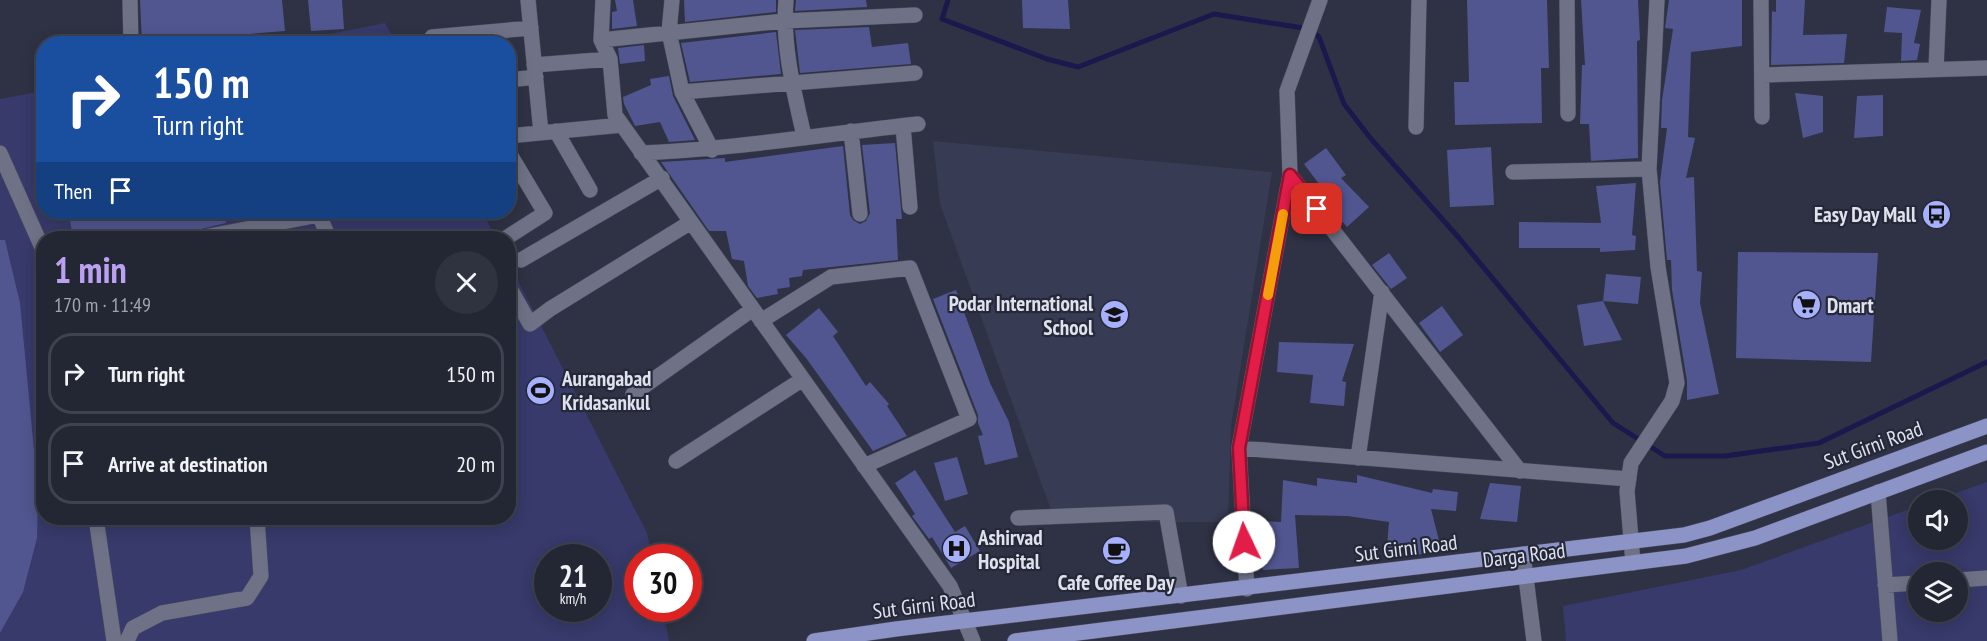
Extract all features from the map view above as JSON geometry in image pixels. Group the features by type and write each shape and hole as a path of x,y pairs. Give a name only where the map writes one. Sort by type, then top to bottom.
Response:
{"main road":[{"name":"Sut Girni Road","path":"814,641 964,621 1684,536 1987,426"},
{"name":"Darga Road","path":"1015,641 1686,556 1755,538 1987,452"}],"street":[{"path":"130,0 131,36"},
{"path":"528,0 541,133"},
{"path":"603,0 601,40 610,59 615,115 950,586 973,641"},
{"path":"672,0 669,32 682,92 712,150"},
{"path":"786,0 784,21 792,84 804,136"},
{"path":"1416,126 1419,0"},
{"path":"1567,0 1568,114"},
{"path":"1633,563 1627,491 1631,463 1672,401 1677,383 1658,267 1649,169 1657,0"},
{"path":"1761,0 1762,117"},
{"path":"1936,69 1939,0"},
{"path":"1247,589 1239,448 1290,175 1287,91 1318,7"},
{"path":"601,40 784,21 915,15"},
{"path":"443,36 531,28"},
{"path":"516,77 535,71 610,59"},
{"path":"1762,75 1987,68"},
{"path":"682,92 915,73"},
{"path":"516,135 622,125"},
{"path":"641,153 712,150 804,136 910,125 910,207"},
{"path":"556,131 590,190"},
{"path":"851,131 860,214"},
{"path":"0,153 36,234"},
{"path":"516,164 545,213 516,232"},
{"path":"1513,172 1649,169"},
{"path":"1290,175 1520,471"},
{"path":"521,260 662,178"},
{"path":"236,231 298,219"},
{"path":"516,299 530,324 691,222"},
{"path":"633,394 757,315 831,277 910,268 969,419 864,466"},
{"path":"1358,458 1382,292"},
{"path":"676,460 803,380"},
{"path":"1239,448 1629,479"},
{"path":"1878,492 1890,641"},
{"path":"1018,518 1166,512 1181,596"},
{"path":"97,525 114,641"},
{"path":"127,641 133,628 162,613 247,598 261,576 257,525"},
{"path":"1523,554 1534,641"},
{"path":"1968,579 1987,578"},
{"path":"1886,585 1908,584"}],"shaded area":[{"path":"385,23 392,36 319,36"},
{"name":"Aurangabad Kridasankul","path":"36,92 36,219 486,219 492,231 36,231 36,525 516,525 516,277 647,533 649,544 624,544 624,622 665,622 669,641 0,641 0,99"},
{"name":"Podar International School","path":"933,141 1272,172 1231,426 1228,522 1146,522 1051,510 940,204"},
{"path":"1987,482 1987,641 1566,641 1563,606 1741,570 1908,510 1908,550 1968,550 1968,490 1965,490"}],"building":[{"path":"140,0 282,0 285,31 225,36 142,36"},
{"path":"308,0 342,0 344,29 311,31"},
{"path":"615,0 633,0 637,26 612,29 612,12 617,11"},
{"path":"684,0 776,0 776,12 685,22"},
{"path":"796,0 866,0 867,7 795,11"},
{"path":"1022,0 1068,0 1070,29 1023,28"},
{"path":"1467,0 1547,0 1549,68 1541,68 1542,123 1455,125 1454,82 1469,82"},
{"path":"1581,0 1638,0 1640,40 1637,41 1638,158 1591,161 1589,124 1580,124 1582,65 1585,65"},
{"path":"1669,0 1742,0 1742,46 1691,52 1688,137 1695,138 1686,178 1694,177 1697,271 1702,272 1700,303 1719,394 1687,400 1687,381 1672,290 1671,260 1667,260 1660,182 1667,128 1661,128 1662,100 1673,29 1665,28"},
{"path":"1776,0 1805,0 1803,35 1847,34 1844,63 1771,65 1772,11 1776,12"},
{"path":"1887,7 1921,10 1914,43 1920,44 1917,60 1901,61 1902,33 1884,32"},
{"path":"869,27 872,47 908,43 911,64 800,73 795,30"},
{"path":"776,32 781,74 690,82 681,43"},
{"path":"644,45 645,61 620,64 618,48"},
{"path":"669,76 673,96 695,140 669,142 660,122 635,126 624,104 623,97 651,85 650,79"},
{"path":"1795,93 1823,96 1823,132 1803,138"},
{"path":"1883,95 1883,136 1854,138 1857,96"},
{"path":"895,143 902,219 896,219 898,260 803,270 802,276 789,278 790,287 777,289 778,294 757,298 748,286 744,261 732,259 726,231 709,231 661,162 725,158 725,162 843,146 850,215 860,224 866,221 870,213 862,145"},
{"path":"1491,147 1494,205 1450,207 1447,150"},
{"path":"1326,148 1346,175 1341,178 1369,207 1347,227 1330,208 1334,204 1304,164"},
{"path":"1636,183 1632,235 1636,236 1635,250 1600,252 1600,248 1519,248 1519,222 1601,223 1596,186"},
{"path":"225,219 226,223 192,231 72,231 70,220"},
{"path":"0,240 5,240 20,303 36,471 37,525 37,538 23,592 0,633"},
{"name":"Dmart","path":"1738,252 1878,253 1871,362 1736,358"},
{"path":"1389,253 1407,278 1391,289 1372,265"},
{"path":"1606,274 1641,277 1638,304 1603,301"},
{"path":"956,290 990,383 1009,422 1018,457 985,465 978,436 983,435 978,423 978,415 933,299"},
{"path":"1603,301 1622,340 1584,346 1577,305"},
{"path":"1442,306 1463,335 1440,352 1419,323"},
{"path":"819,308 838,332 833,336 866,386 870,382 889,404 887,406 907,436 873,451 806,358 786,335"},
{"path":"1279,342 1354,344 1342,381 1346,382 1344,406 1310,403 1313,375 1277,372"},
{"path":"957,457 968,494 945,501 934,463"},
{"path":"915,470 955,532 965,526 980,551 951,568 932,537 929,539 912,516 915,514 895,483"},
{"path":"1357,475 1432,493 1433,489 1458,492 1456,511 1431,509 1442,552 1386,558 1389,522 1347,516 1295,515 1299,568 1263,570 1258,521 1281,522 1283,480 1317,486 1317,478 1357,483"},
{"path":"1490,483 1521,486 1517,522 1480,519"}],"waterway":[{"path":"948,0 942,19 1047,59 1078,67 1214,14 1309,29 1319,37 1344,104 1372,140 1459,238 1613,423 1665,456 1725,456 1819,443 1987,362"}],"slow traffic":[{"path":"1268,295 1283,214"}],"place":[{"name":"Easy Day Mall","path":"1937,214"},
{"name":"Dmart","path":"1806,305"},
{"name":"Podar International School","path":"1114,315"},
{"name":"Aurangabad Kridasankul","path":"541,390"},
{"name":"Ashirvad Hospital","path":"957,549"},
{"name":"Cafe Coffee Day","path":"1116,551"}],"route":[{"path":"1244,542 1239,448 1290,175 1317,209"}]}
